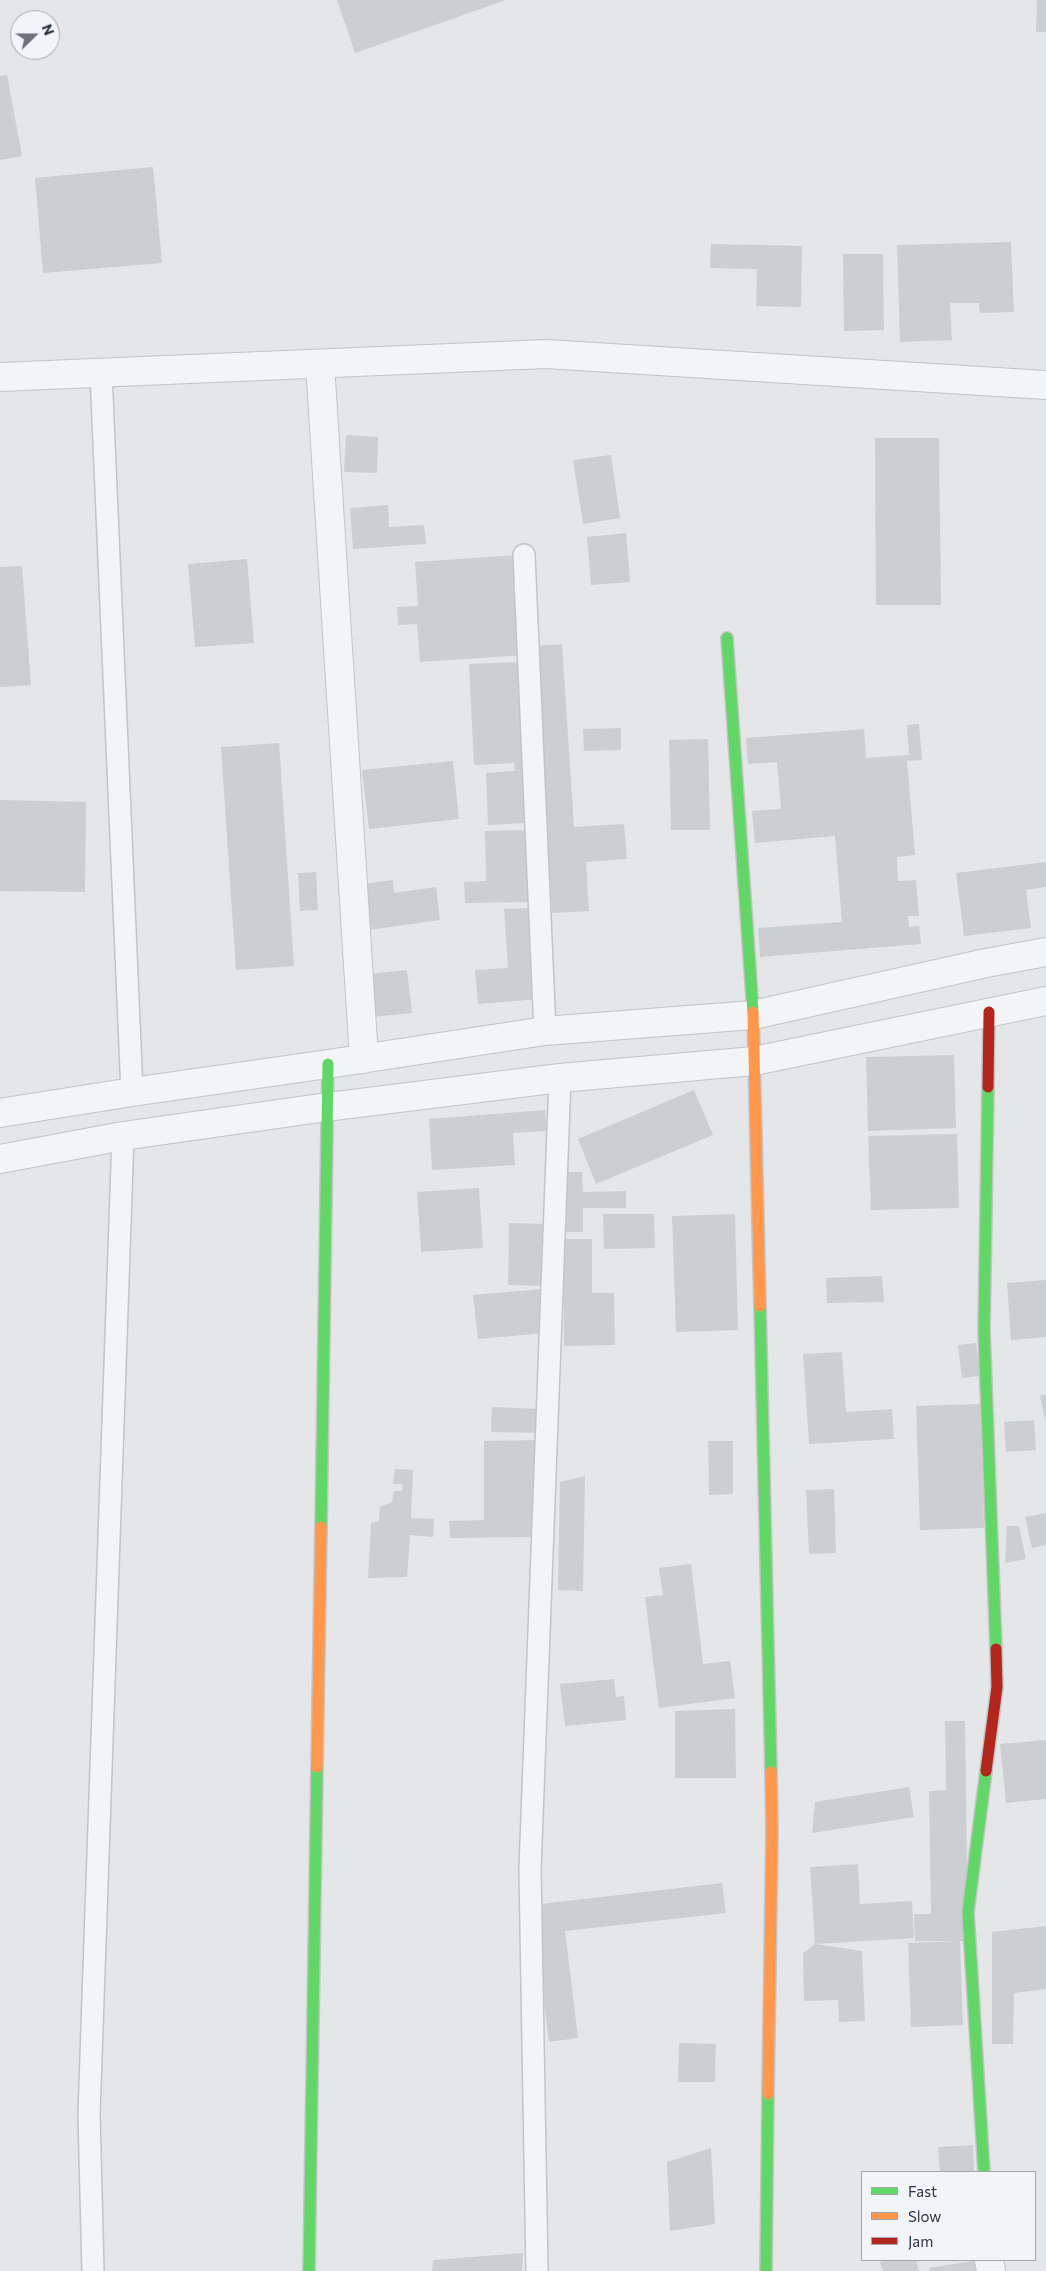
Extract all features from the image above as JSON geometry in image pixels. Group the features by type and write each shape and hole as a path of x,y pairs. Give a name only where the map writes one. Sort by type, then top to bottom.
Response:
{"street":[{"path":"0,378 546,354 1046,385"},
{"path":"320,364 364,1059"},
{"path":"726,638 754,1061 772,1831 766,2271"},
{"path":"0,1113 545,1031 752,1014 986,963 1046,952"},
{"path":"0,1159 123,1136 327,1107 560,1078 754,1061 1046,1001"},
{"path":"984,2171 968,1912 997,1687 984,1330 989,1012"},
{"path":"309,2271 328,1064"}],"lane":[{"path":"101,373 132,1092"},
{"path":"524,555 545,1031"},
{"path":"536,2271 530,1870 560,1078"},
{"path":"93,2271 89,2114 123,1136"}],"building":[{"path":"337,0 506,0 355,53"},
{"path":"1037,0 1046,0 1046,32 1036,32"},
{"path":"7,75 22,156 0,160 0,76"},
{"path":"153,167 162,263 43,273 35,178"},
{"path":"1011,242 1014,312 980,313 979,303 950,303 952,340 900,342 897,245"},
{"path":"711,244 802,246 801,307 756,306 757,269 710,268"},
{"path":"843,254 883,254 884,330 844,331"},
{"path":"346,435 378,437 377,473 344,472"},
{"path":"875,438 939,438 941,605 876,605"},
{"path":"611,455 620,518 583,524 573,460"},
{"path":"388,505 389,527 424,525 426,544 353,549 350,508"},
{"path":"626,533 630,582 591,585 587,537"},
{"path":"518,555 525,655 420,662 417,624 398,625 397,607 418,606 415,562"},
{"path":"247,559 254,643 195,647 188,564"},
{"path":"22,566 31,685 0,687 0,567"},
{"path":"562,644 574,827 624,824 627,859 586,862 589,911 552,913 533,646"},
{"path":"521,662 528,823 488,825 486,773 515,771 514,763 474,765 469,664"},
{"path":"919,724 922,760 907,761 915,855 897,857 898,881 916,880 919,916 908,916 909,927 919,926 921,944 760,957 758,928 842,922 835,836 755,843 752,811 781,809 777,762 748,764 746,738 864,729 866,758 909,755 907,725"},
{"path":"621,728 621,750 584,751 583,729"},
{"path":"708,739 710,830 671,830 669,740"},
{"path":"279,743 294,966 236,970 221,747"},
{"path":"453,761 459,819 369,829 362,770"},
{"path":"0,800 86,802 85,892 0,891"},
{"path":"528,830 530,902 465,903 464,882 486,881 485,831"},
{"path":"1046,862 1046,887 1026,890 1031,928 964,936 956,873"},
{"path":"316,872 318,910 300,911 298,873"},
{"path":"393,880 394,893 436,887 440,920 369,930 362,884"},
{"path":"533,908 540,999 478,1004 475,970 508,968 504,909"},
{"path":"407,970 412,1013 373,1017 369,974"},
{"path":"954,1055 956,1128 868,1131 866,1057"},
{"path":"694,1090 713,1135 596,1184 578,1139"},
{"path":"545,1110 547,1131 513,1133 515,1165 432,1170 429,1119"},
{"path":"957,1134 959,1208 871,1210 868,1136"},
{"path":"562,1172 582,1172 583,1192 626,1191 626,1208 583,1208 583,1232 563,1232"},
{"path":"479,1188 483,1248 421,1252 417,1192"},
{"path":"603,1214 654,1214 655,1248 604,1249"},
{"path":"735,1214 738,1330 676,1332 672,1216"},
{"path":"509,1223 544,1224 543,1286 508,1285"},
{"path":"563,1239 592,1239 592,1293 614,1293 615,1345 564,1346"},
{"path":"882,1276 884,1302 827,1303 826,1278"},
{"path":"1046,1280 1046,1337 1011,1340 1007,1283"},
{"path":"541,1289 545,1333 478,1339 473,1295"},
{"path":"976,1343 980,1376 962,1378 958,1345"},
{"path":"842,1352 846,1412 892,1409 894,1439 809,1444 803,1354"},
{"path":"1046,1394 1046,1419 1045,1419 1040,1396"},
{"path":"980,1404 984,1528 920,1530 916,1406"},
{"path":"492,1407 541,1409 541,1433 491,1432"},
{"path":"1034,1420 1036,1450 1006,1452 1004,1422"},
{"path":"537,1440 538,1537 450,1538 449,1521 484,1520 484,1441"},
{"path":"708,1441 733,1441 733,1494 709,1495"},
{"path":"395,1469 413,1470 411,1518 434,1519 433,1537 410,1535 407,1577 368,1578 371,1523 379,1521 380,1507 392,1502 394,1491 402,1491 403,1484 393,1484"},
{"path":"585,1476 583,1591 558,1590 560,1482"},
{"path":"834,1489 836,1553 809,1554 806,1490"},
{"path":"1046,1513 1046,1545 1032,1548 1025,1517"},
{"path":"1007,1526 1019,1526 1026,1559 1005,1563"},
{"path":"691,1564 703,1664 730,1661 735,1698 659,1708 645,1597 663,1595 659,1568"},
{"path":"614,1679 616,1697 624,1696 626,1720 565,1726 560,1684"},
{"path":"735,1709 736,1778 675,1778 675,1711"},
{"path":"945,1721 965,1721 968,1941 915,1941 914,1914 931,1914 929,1791 946,1790"},
{"path":"1046,1740 1046,1799 1006,1803 1000,1744"},
{"path":"909,1787 914,1817 812,1833 815,1802"},
{"path":"858,1864 860,1904 912,1901 914,1938 815,1944 810,1867"},
{"path":"722,1883 726,1913 565,1931 578,2038 549,2042 532,1905"},
{"path":"1046,1926 1046,1989 1014,1993 1013,2044 992,2044 992,1932"},
{"path":"960,1941 963,2025 911,2027 908,1943"},
{"path":"815,1944 862,1951 865,2021 839,2022 838,2000 804,2001 803,1953"},
{"path":"679,2043 716,2044 715,2082 678,2082"},
{"path":"973,2145 974,2171 940,2171 938,2147"},
{"path":"711,2148 715,2224 670,2231 667,2162"},
{"path":"523,2253 522,2271 432,2271 433,2260"},
{"path":"916,2261 919,2271 883,2271 880,2262"},
{"path":"979,2261 981,2271 930,2271 929,2268"}],"traffic: fast":[{"path":"727,638 753,1012"},
{"path":"321,1527 328,1064"},
{"path":"988,1087 984,1330 996,1649"},
{"path":"760,1306 771,1772"},
{"path":"309,2271 317,1767"},
{"path":"984,2171 968,1912 986,1771"},
{"path":"766,2271 768,2094"}],"traffic: slow":[{"path":"753,1012 760,1306"},
{"path":"317,1767 321,1527"},
{"path":"768,2094 772,1831 771,1772"}],"traffic: jam":[{"path":"988,1087 989,1012"},
{"path":"986,1771 997,1687 996,1649"}]}
